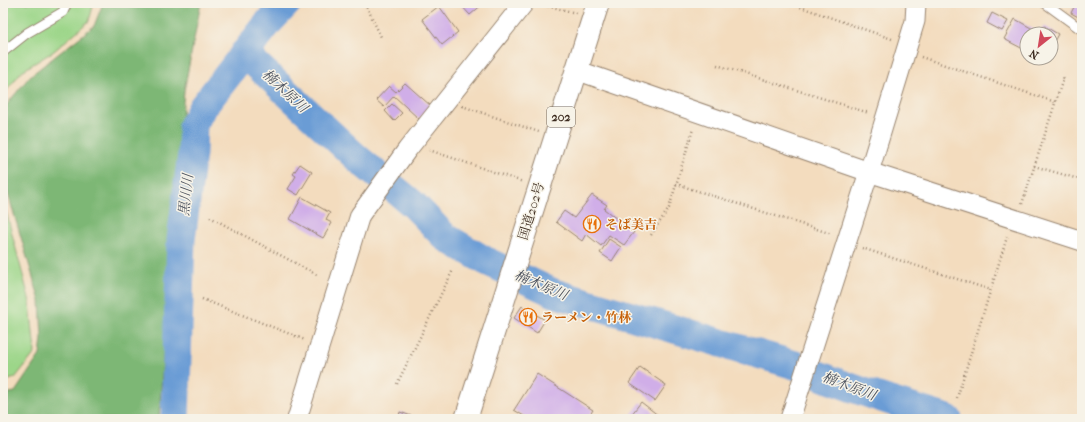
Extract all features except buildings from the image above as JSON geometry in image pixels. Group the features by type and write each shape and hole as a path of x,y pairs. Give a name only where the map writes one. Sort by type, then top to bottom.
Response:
{"highway":[{"name":"国道202号","path":"466,419 576,70 589,9"}],"street":[{"path":"297,419 360,215 407,150 531,3"},
{"path":"790,419 869,172 915,21 916,3"},
{"path":"576,70 869,172 1082,241"}],"lane":[{"path":"3,52 27,33 63,12 67,3"},
{"path":"1045,3 1082,30"}],"path":[{"path":"365,3 382,39"},
{"path":"531,3 589,9"},
{"path":"789,3 895,39"},
{"path":"914,54 1055,102"},
{"path":"717,65 873,114"},
{"path":"1020,208 1064,76"},
{"path":"456,104 541,132"},
{"path":"651,235 669,208 694,125"},
{"path":"428,150 525,182"},
{"path":"1034,166 1082,180"},
{"path":"676,184 834,235"},
{"path":"210,217 319,276"},
{"path":"957,398 1009,230"},
{"path":"856,246 991,290"},
{"path":"397,384 452,270"},
{"path":"202,300 305,340"}],"green space":[{"path":"3,3 94,3 89,21 54,51 22,71 3,95"},
{"path":"103,3 201,3 184,91 159,419 3,419 3,394 15,392 40,355 42,338 40,301 8,194 3,163 3,109 30,76 94,26"},
{"path":"3,200 30,302 35,353 15,378 3,382"}],"waterway":[{"name":"黒川川","path":"175,419 181,240 192,154 193,125 202,108 269,22 287,3"},
{"name":"楠木原川","path":"244,53 358,159 414,205 445,237 486,261 554,293 795,365 851,388 948,419"}],"place":[{"name":"そば美吉","path":"592,224"},
{"name":"ラーメン・竹林","path":"528,317"}]}
